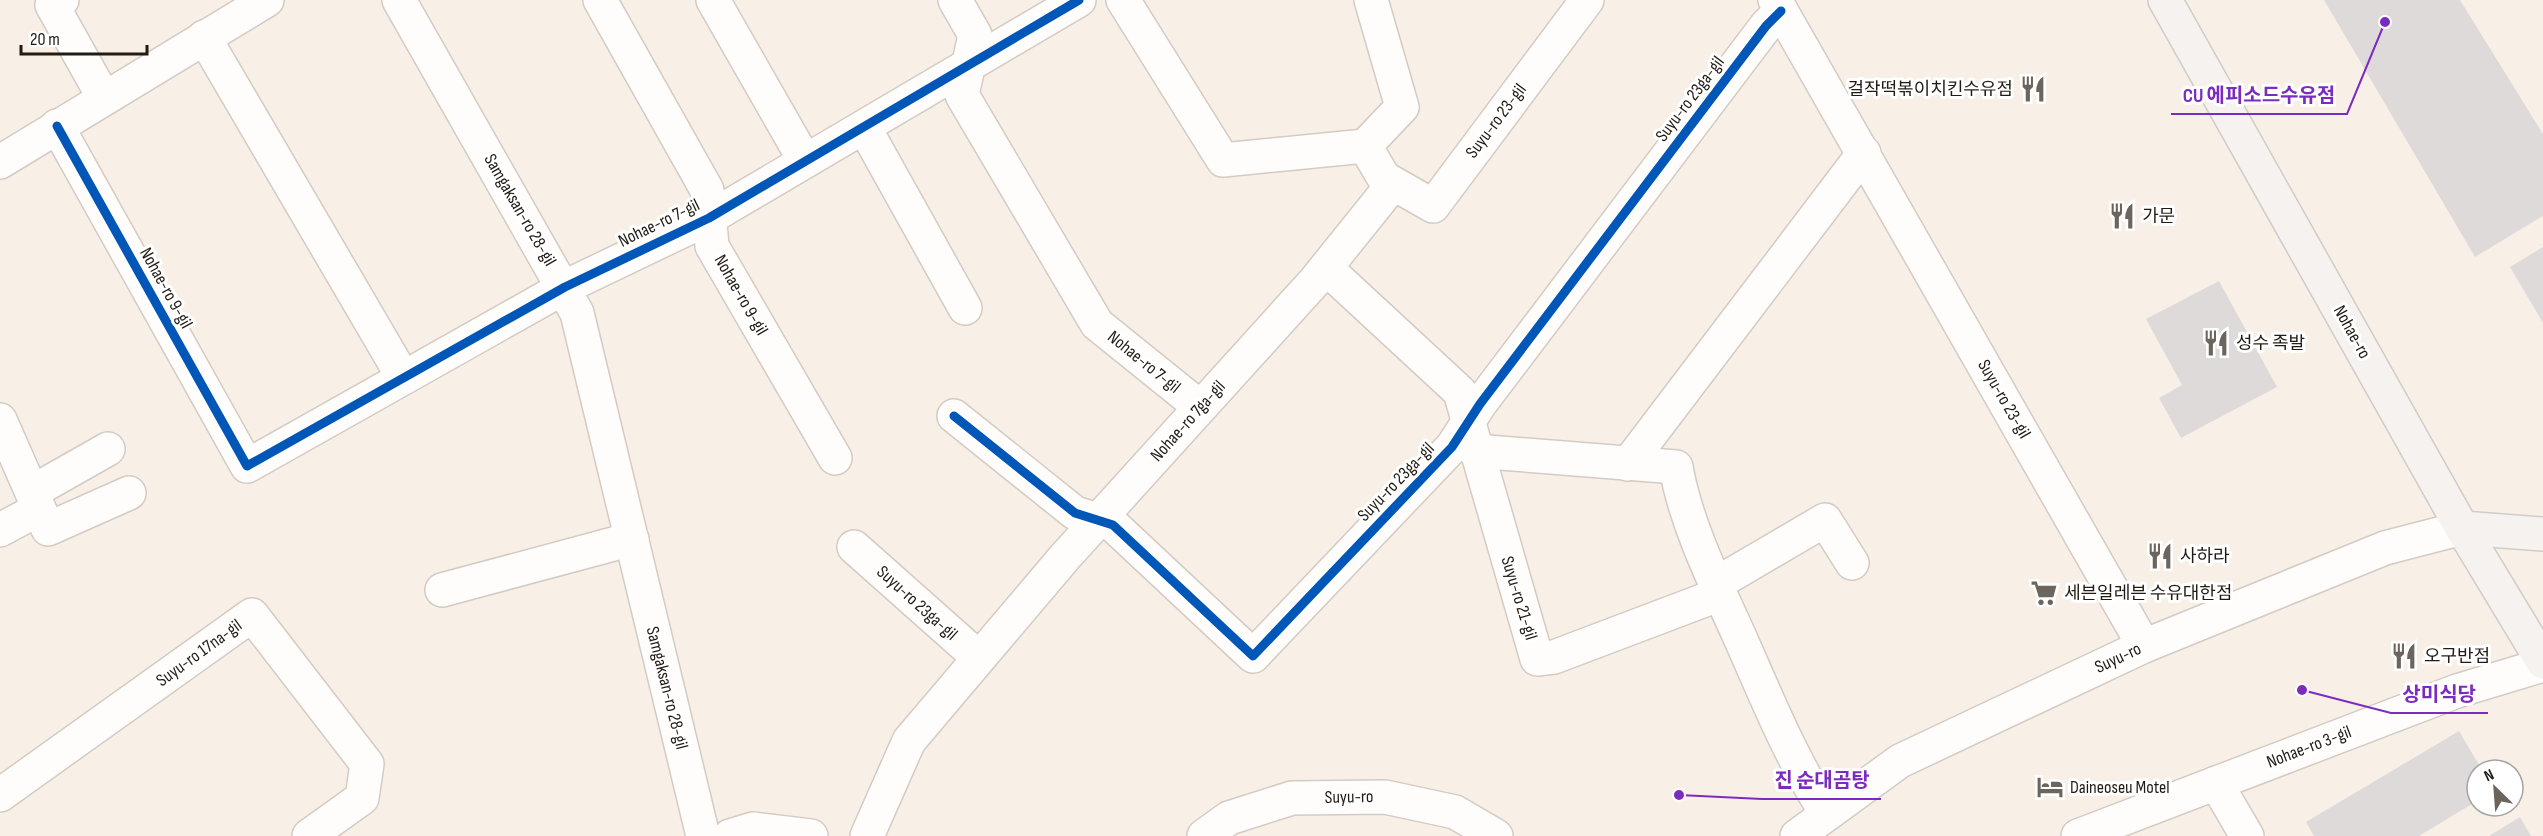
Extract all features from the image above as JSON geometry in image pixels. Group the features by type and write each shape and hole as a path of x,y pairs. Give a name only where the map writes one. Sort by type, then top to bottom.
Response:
{"main road":[{"name":"Nohae-ro","path":"2165,0 2462,528 2543,664"},
{"path":"2462,528 2543,534"}],"street":[{"path":"62,0 52,5 104,98"},
{"path":"0,162 267,0"},
{"name":"Samgaksan-ro 28-gil","path":"399,0 578,313 703,836"},
{"name":"Nohae-ro 9-gil","path":"600,0 707,190 712,246 835,458"},
{"path":"712,0 805,161"},
{"name":"Nohae-ro 7-gil","path":"955,0 975,35 971,63 962,95 1097,324 1200,407"},
{"name":"Nohae-ro 7-gil","path":"247,466 564,287 709,218 1079,0"},
{"path":"1124,0 1224,160 1365,146 1402,107 1371,0"},
{"name":"Suyu-ro 23-gil","path":"1394,184 1433,206 1587,0"},
{"name":"Suyu-ro 23-gil","path":"1778,5 2144,646"},
{"name":"Suyu-ro 23ga-gil","path":"954,417 1075,513 1100,518 1113,525 1253,656 1452,447 1471,438 1759,36 1778,5"},
{"path":"204,37 404,377"},
{"name":"Nohae-ro 9-gil","path":"57,126 247,466"},
{"path":"864,126 965,308"},
{"path":"1365,146 1384,178 1394,184"},
{"path":"1628,464 1864,153"},
{"name":"Nohae-ro 7ga-gil","path":"867,836 909,741 1100,518 1326,268 1394,184"},
{"name":"Suyu-ro 21-gil","path":"1326,268 1460,392 1471,438 1537,659 1554,657 1710,598 1726,578 1825,520 1852,563"},
{"path":"0,420 48,529 129,493"},
{"path":"1471,438 1628,464 1676,467 1680,490 1718,588 1802,776 1827,814"},
{"path":"0,530 35,500 108,449"},
{"name":"Suyu-ro","path":"1797,836 1900,761 2144,646 2385,548 2462,528"},
{"path":"442,590 632,539"},
{"name":"Suyu-ro 23ga-gil","path":"854,547 979,658"},
{"name":"Suyu-ro 17na-gil","path":"0,795 252,615 367,764 362,798 309,836"},
{"name":"Nohae-ro 3-gil","path":"2078,836 2457,691 2543,664"},
{"path":"2216,783 2247,836"},
{"name":"Suyu-ro","path":"1204,836 1229,818 1292,798 1385,797 1455,812 1496,836"},
{"path":"730,836 753,829 811,836"}],"building":[{"path":"2324,0 2460,0 2543,134 2543,216 2475,257"},
{"path":"2543,247 2543,323 2510,267"},
{"path":"2219,281 2277,387 2181,438 2159,398 2182,385 2146,319"},
{"path":"2459,731 2475,758 2465,758 2465,808 2419,836 2314,836 2306,822"},
{"path":"2521,818 2531,836 2489,836"}],"cycle path":[{"path":"57,126 247,466 565,287 709,218 1079,0"},
{"path":"954,416 1075,513 1113,525 1253,656 1452,447 1480,404 1766,26 1781,11"}],"place":[{"name":"CU 에피소드수유점","path":"2385,22"},
{"name":"걸작떡볶이치킨수유점","path":"2033,89"},
{"name":"가문","path":"2122,216"},
{"name":"성수 족발","path":"2216,343"},
{"name":"사하라","path":"2160,556"},
{"name":"세븐일레븐 수유대한점","path":"2044,593"},
{"name":"오구반점","path":"2404,656"},
{"name":"상미식당","path":"2302,690"},
{"name":"Daineoseu Motel","path":"2050,787"},
{"name":"진 순대곰탕","path":"1679,795"}]}
